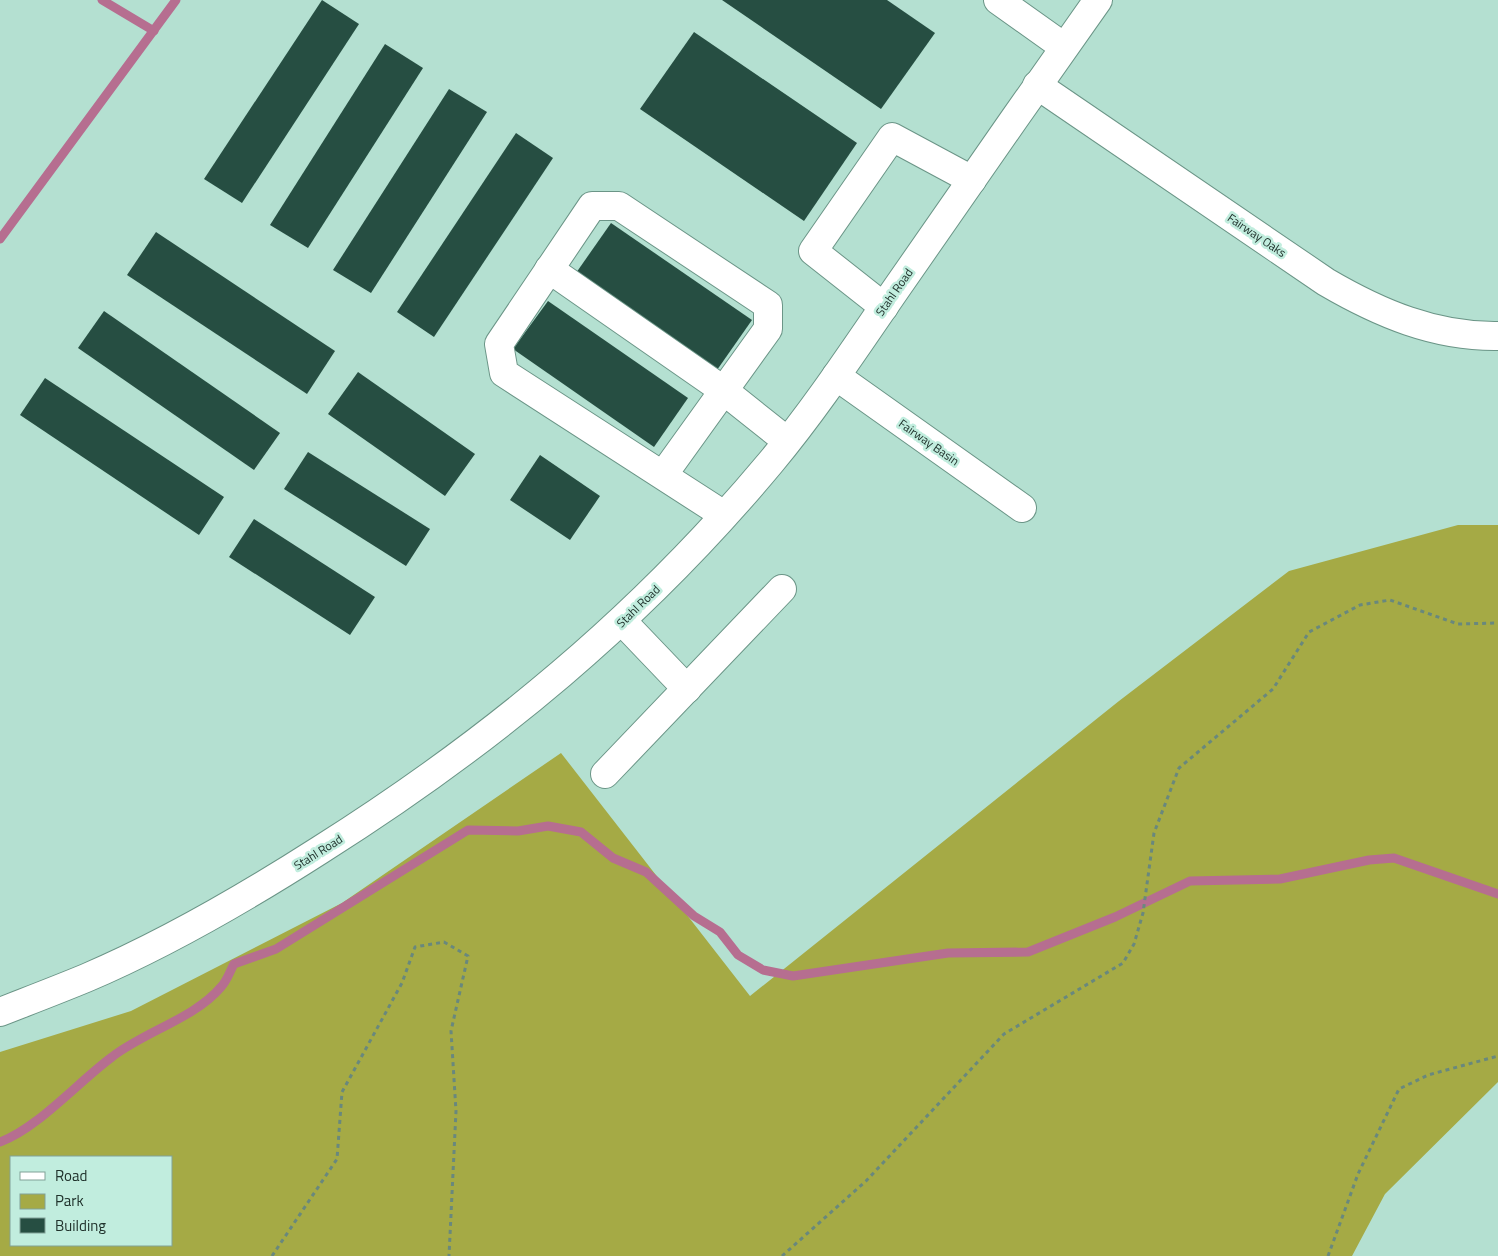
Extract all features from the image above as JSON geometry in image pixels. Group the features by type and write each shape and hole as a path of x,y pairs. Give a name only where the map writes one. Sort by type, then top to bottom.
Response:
{"street":[{"path":"998,0 1064,47"},
{"name":"Stahl Road","path":"0,1012 103,970 249,895 392,804 498,726 622,621 682,563 787,441 836,376 1098,0"},
{"name":"Fairway Oaks","path":"1037,85 1326,282 1359,301 1394,317 1449,332 1498,336"},
{"path":"884,307 814,251 892,137 972,180"},
{"path":"663,476 768,329 768,305 619,206 592,206 499,344 504,373 663,476 724,515"},
{"path":"549,269 723,390 787,441"},
{"name":"Fairway Basin","path":"836,376 1022,508"},
{"path":"605,774 782,589"},
{"path":"622,621 687,688"}],"path":[{"path":"782,1256 866,1181 1004,1034 1123,963 1134,944 1143,914 1144,890 1154,833 1179,768 1273,688 1309,632 1360,605 1390,600 1458,624 1498,623"},
{"path":"272,1256 337,1159 342,1092 402,983 415,947 444,942 468,956 451,1031 456,1111 449,1256"},
{"path":"1328,1256 1358,1174 1399,1089 1428,1075 1498,1056"}],"green space":[{"path":"1458,525 1498,525 1498,1082 1385,1194 1352,1256 0,1256 0,1052 131,1011 342,903 561,753 750,996 1119,701 1289,571"}],"building":[{"path":"322,0 359,24 242,203 204,179"},
{"path":"722,0 887,0 935,33 881,109"},
{"path":"694,32 857,143 804,221 640,109"},
{"path":"385,44 423,68 308,248 270,225"},
{"path":"449,89 487,112 371,293 333,270"},
{"path":"516,133 553,158 434,337 397,312"},
{"path":"611,223 752,320 717,370 576,273"},
{"path":"156,232 335,351 307,394 127,275"},
{"path":"548,301 688,398 654,447 513,349"},
{"path":"104,311 280,433 254,470 78,348"},
{"path":"358,372 475,454 445,496 328,414"},
{"path":"45,378 224,497 199,535 20,415"},
{"path":"308,452 430,529 406,566 284,489"},
{"path":"540,455 600,496 570,540 510,500"},
{"path":"254,519 375,597 350,635 229,557"}],"waterway":[{"path":"102,0 154,31"},
{"path":"0,239 176,0"},
{"path":"0,1142 43,1116 99,1067 125,1048 198,1008 223,985 234,964 276,949 468,830 518,831 548,826 581,832 613,858 646,872 694,916 720,932 738,955 763,970 793,976 948,953 1028,952 1115,917 1190,881 1280,879 1369,860 1394,858 1498,894"}]}
